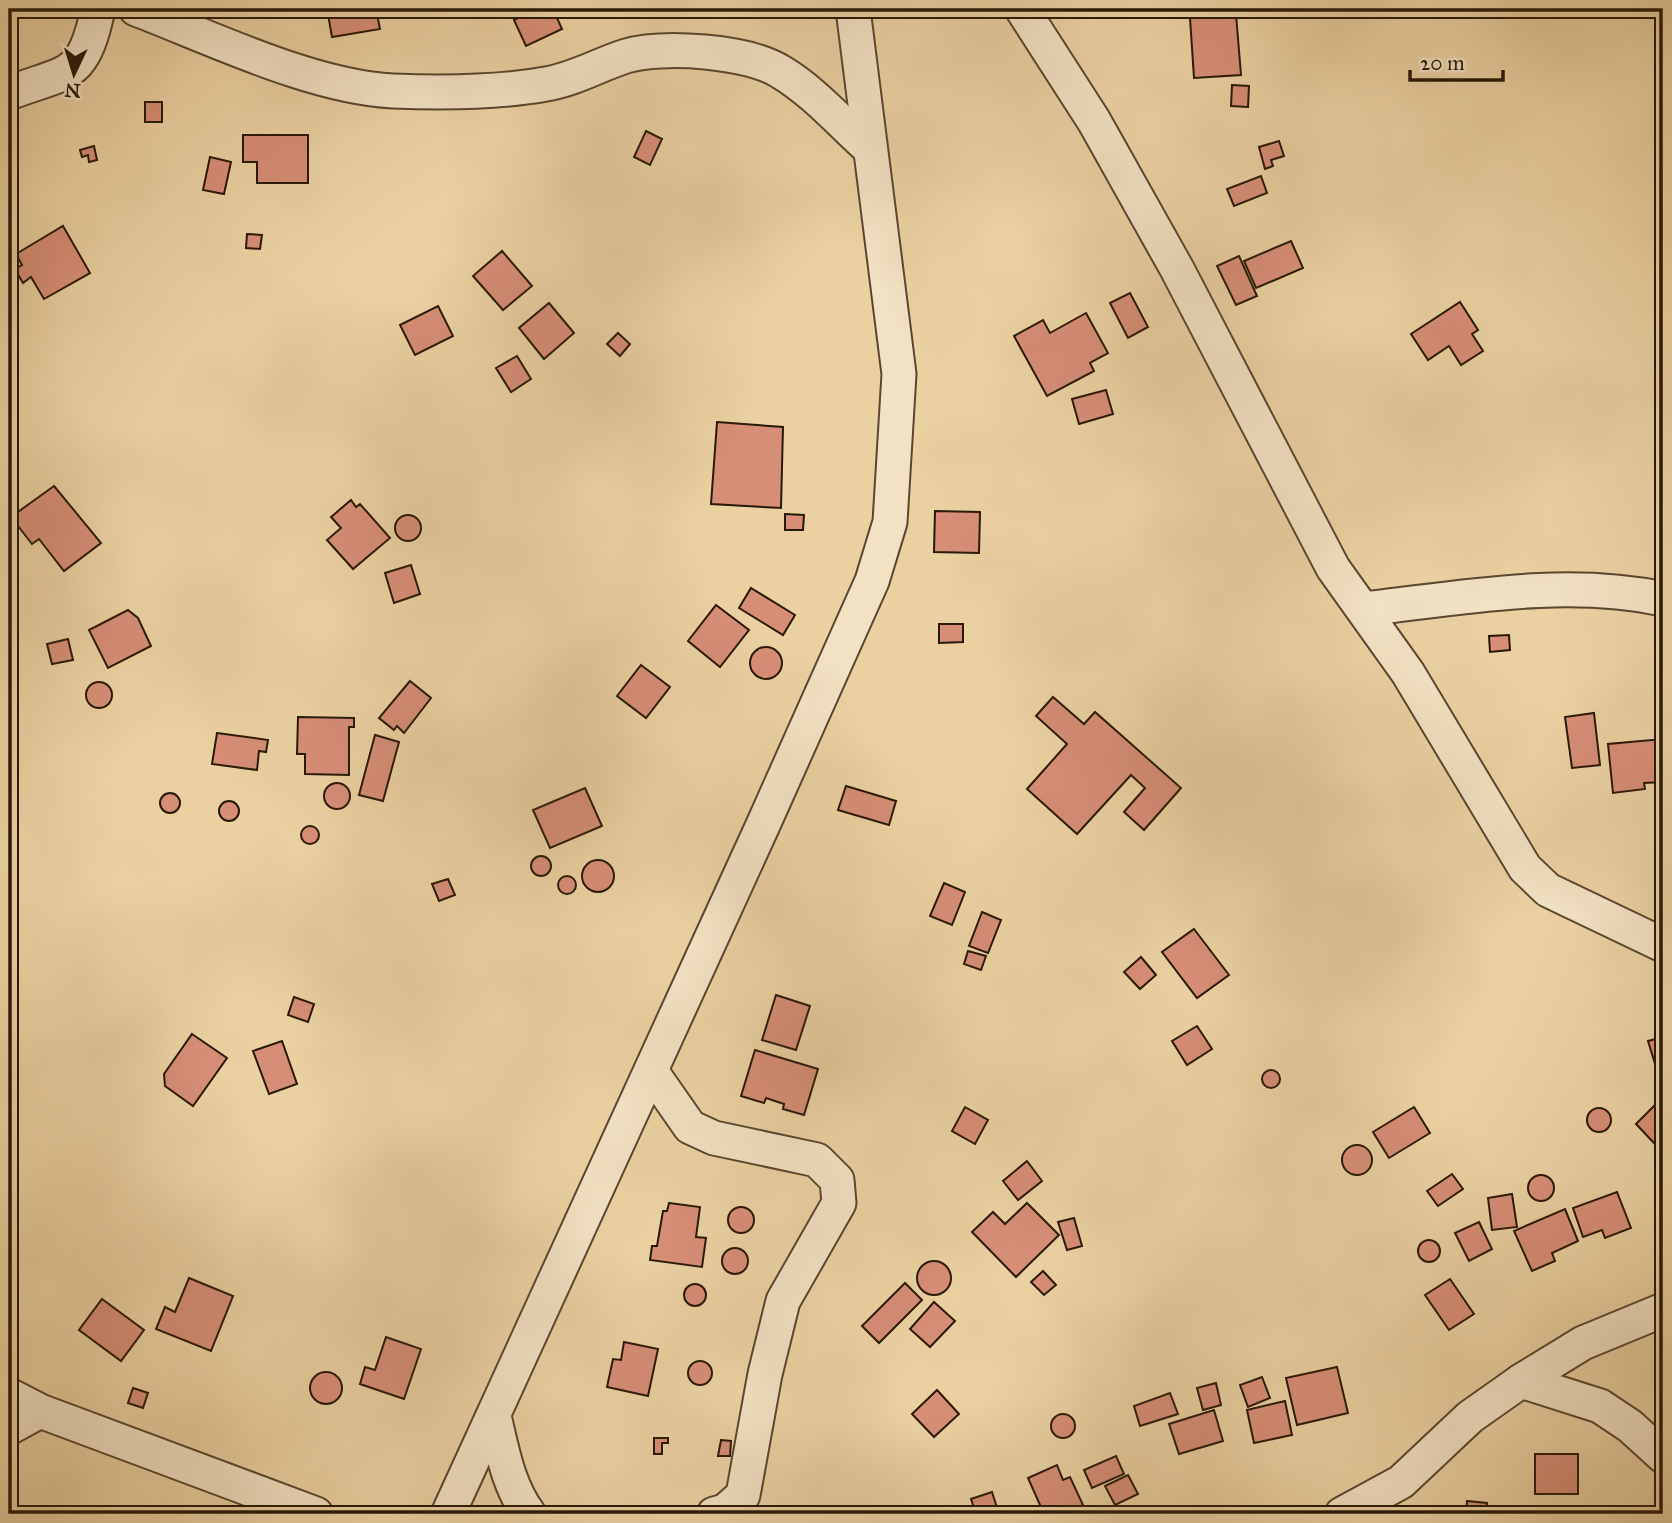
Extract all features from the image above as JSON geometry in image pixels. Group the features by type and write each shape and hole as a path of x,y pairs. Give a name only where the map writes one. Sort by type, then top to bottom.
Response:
{"street":[{"path":"9,93 74,68 91,45 98,9"},
{"path":"136,9 292,69 371,89 464,91 541,85 577,78 625,57 657,49 743,58 763,63 788,77 869,148"},
{"path":"448,1514 872,581 890,522 899,373 853,9"},
{"path":"1022,9 1094,121 1177,270 1333,568 1437,718 1525,868 1548,890 1663,946"},
{"path":"1363,609 1517,592 1588,591 1663,599"},
{"path":"650,1071 690,1127 714,1138 817,1160 837,1180 839,1203 828,1227 783,1301 765,1374 744,1495 724,1511 714,1514"},
{"path":"1342,1514 1401,1482 1470,1418 1521,1381 1583,1343 1663,1311"},
{"path":"1521,1381 1600,1406 1630,1426 1663,1456"},
{"path":"9,1395 40,1411 316,1514"},
{"path":"9,1428 40,1411"},
{"path":"494,1416 506,1464 529,1514"}],"building":[{"path":"327,9 376,9 380,29 332,37"},
{"path":"537,9 553,9 562,29 526,46 514,20"},
{"path":"1236,14 1241,75 1194,78 1190,18"},
{"path":"1232,85 1249,86 1248,107 1231,106"},
{"path":"145,102 162,102 162,122 145,122"},
{"path":"646,131 662,139 650,165 634,157"},
{"path":"243,135 308,135 308,183 257,183 257,162 243,162"},
{"path":"1279,141 1284,156 1271,160 1273,166 1265,169 1259,147"},
{"path":"94,146 97,160 89,162 88,155 82,157 80,150"},
{"path":"210,157 231,162 224,194 203,190"},
{"path":"1261,176 1267,193 1234,206 1227,189"},
{"path":"63,226 90,273 44,299 31,277 23,283 15,269 22,265 16,254"},
{"path":"247,234 262,235 260,249 246,248"},
{"path":"1291,241 1303,268 1256,288 1244,261"},
{"path":"502,251 532,286 503,310 473,276"},
{"path":"1239,256 1257,296 1236,305 1217,266"},
{"path":"1130,293 1148,327 1128,338 1110,303"},
{"path":"1460,302 1478,330 1472,334 1483,351 1461,365 1449,346 1428,360 1411,334"},
{"path":"549,303 574,333 544,359 519,328"},
{"path":"438,306 453,336 415,355 400,325"},
{"path":"1086,313 1108,353 1090,363 1094,371 1047,396 1014,336 1043,320 1050,333"},
{"path":"618,333 630,344 620,356 607,344"},
{"path":"517,356 531,379 511,392 496,368"},
{"path":"1106,390 1113,414 1079,424 1072,399"},
{"path":"717,422 783,427 781,508 711,504"},
{"path":"54,486 101,543 64,571 39,539 32,544 11,517"},
{"path":"351,500 356,507 360,504 390,538 353,569 327,540 341,528 331,517"},
{"path":"935,511 980,512 979,553 934,552"},
{"path":"785,514 804,515 803,530 785,530"},
{"path":"408,515 417,519 421,528 417,537 408,541 399,537 395,528 399,519"},
{"path":"411,565 420,594 394,603 385,573"},
{"path":"751,588 795,615 783,635 739,608"},
{"path":"716,605 749,630 720,667 688,641"},
{"path":"128,610 138,618 151,646 108,668 89,630"},
{"path":"939,624 963,624 963,642 939,643"},
{"path":"1509,635 1510,650 1490,652 1489,636"},
{"path":"68,639 73,660 52,664 47,644"},
{"path":"766,647 778,651 782,663 778,675 766,679 754,675 750,663 754,651"},
{"path":"641,665 670,687 646,718 617,696"},
{"path":"410,681 431,698 404,733 397,726 394,730 379,718"},
{"path":"99,682 108,686 112,695 108,704 99,708 90,704 86,695 90,686"},
{"path":"1053,697 1084,724 1095,712 1181,788 1144,830 1124,812 1145,788 1131,775 1077,834 1027,789 1067,744 1036,716"},
{"path":"1594,713 1600,765 1572,768 1565,717"},
{"path":"298,717 354,718 354,727 349,727 349,775 305,774 305,754 297,754"},
{"path":"217,733 268,740 266,752 259,751 257,770 212,764"},
{"path":"375,735 399,742 383,801 359,795"},
{"path":"1663,739 1663,782 1644,783 1645,789 1613,793 1608,744"},
{"path":"337,783 346,787 350,796 346,805 337,809 328,805 324,796 328,787"},
{"path":"846,786 896,801 889,825 838,810"},
{"path":"585,788 602,826 550,848 533,810"},
{"path":"166,793 174,793 180,803 174,813 166,813 160,807 160,799"},
{"path":"229,801 236,804 239,811 236,818 229,821 222,818 219,811 222,804"},
{"path":"310,826 316,829 319,835 316,841 310,844 304,841 301,835 304,829"},
{"path":"541,856 548,859 551,866 548,873 541,876 534,873 531,866 534,859"},
{"path":"598,860 609,865 614,876 609,887 598,892 587,887 582,876 587,865"},
{"path":"567,876 573,879 576,885 573,891 567,894 561,891 558,885 561,879"},
{"path":"448,879 455,895 439,901 432,884"},
{"path":"944,883 965,892 952,925 930,916"},
{"path":"982,912 1001,920 988,953 969,946"},
{"path":"1194,929 1229,975 1197,998 1162,952"},
{"path":"968,951 986,956 981,970 964,964"},
{"path":"1141,957 1156,975 1140,989 1124,972"},
{"path":"776,995 810,1006 796,1050 762,1040"},
{"path":"294,997 314,1004 308,1022 288,1015"},
{"path":"1197,1026 1212,1049 1187,1065 1172,1041"},
{"path":"192,1034 227,1058 193,1106 165,1086 164,1074"},
{"path":"1663,1037 1663,1090 1648,1041"},
{"path":"282,1041 297,1084 269,1094 253,1051"},
{"path":"755,1050 818,1069 804,1115 783,1109 784,1104 766,1098 764,1103 741,1096"},
{"path":"1271,1070 1277,1073 1280,1079 1277,1085 1271,1088 1265,1085 1262,1079 1265,1073"},
{"path":"1659,1101 1663,1105 1663,1134 1654,1143 1636,1124"},
{"path":"965,1107 988,1120 975,1144 952,1131"},
{"path":"1414,1107 1430,1133 1389,1158 1373,1132"},
{"path":"1599,1108 1608,1111 1611,1120 1608,1129 1599,1132 1590,1129 1587,1120 1590,1111"},
{"path":"1357,1145 1368,1149 1372,1160 1368,1171 1357,1175 1346,1171 1342,1160 1346,1149"},
{"path":"1027,1161 1042,1181 1018,1200 1003,1181"},
{"path":"1452,1174 1463,1189 1438,1206 1427,1191"},
{"path":"1541,1175 1550,1179 1554,1188 1550,1197 1541,1201 1532,1197 1528,1188 1532,1179"},
{"path":"1617,1192 1631,1228 1605,1238 1602,1230 1583,1237 1573,1208"},
{"path":"1512,1194 1517,1227 1492,1230 1488,1198"},
{"path":"669,1203 700,1207 696,1237 706,1238 702,1267 650,1260 652,1246 657,1246 663,1211 667,1211"},
{"path":"1027,1203 1059,1235 1016,1277 972,1232 993,1212 1005,1224"},
{"path":"741,1207 750,1211 754,1220 750,1229 741,1233 732,1229 728,1220 732,1211"},
{"path":"1565,1209 1578,1241 1552,1253 1555,1261 1532,1271 1514,1231"},
{"path":"1074,1218 1082,1246 1067,1250 1058,1222"},
{"path":"1479,1222 1492,1249 1469,1261 1455,1233"},
{"path":"1429,1240 1437,1243 1440,1251 1437,1259 1429,1262 1421,1259 1418,1251 1421,1243"},
{"path":"735,1248 744,1252 748,1261 744,1270 735,1274 726,1270 722,1261 726,1252"},
{"path":"934,1261 946,1266 951,1278 946,1290 934,1295 922,1290 917,1278 922,1266"},
{"path":"1043,1271 1056,1285 1044,1295 1031,1282"},
{"path":"189,1278 233,1296 211,1351 156,1329 165,1307 175,1312"},
{"path":"1450,1279 1474,1314 1449,1330 1425,1295"},
{"path":"905,1283 922,1300 879,1343 862,1326"},
{"path":"695,1284 703,1287 706,1295 703,1303 695,1306 687,1303 684,1295 687,1287"},
{"path":"102,1299 144,1330 121,1361 79,1330"},
{"path":"934,1302 955,1321 930,1347 910,1329"},
{"path":"386,1337 421,1349 404,1399 360,1384 365,1367 375,1370"},
{"path":"624,1342 658,1349 648,1396 607,1387 613,1359 621,1360"},
{"path":"700,1361 709,1364 712,1373 709,1382 700,1385 691,1382 688,1373 691,1364"},
{"path":"1337,1367 1348,1413 1297,1425 1286,1378"},
{"path":"326,1372 337,1377 342,1388 337,1399 326,1404 315,1399 310,1388 315,1377"},
{"path":"1262,1377 1270,1398 1248,1407 1240,1385"},
{"path":"1216,1383 1221,1405 1203,1410 1197,1388"},
{"path":"133,1388 148,1393 143,1408 128,1403"},
{"path":"937,1390 959,1414 934,1437 912,1414"},
{"path":"1170,1393 1178,1414 1140,1426 1134,1406"},
{"path":"1285,1401 1292,1435 1254,1443 1247,1410"},
{"path":"1214,1410 1223,1441 1179,1454 1169,1424"},
{"path":"1063,1414 1071,1418 1075,1426 1071,1434 1063,1438 1055,1434 1051,1426 1055,1418"},
{"path":"654,1438 668,1438 668,1443 662,1443 662,1454 654,1454"},
{"path":"721,1440 731,1441 730,1456 718,1456"},
{"path":"1535,1454 1578,1454 1578,1494 1535,1494"},
{"path":"1116,1456 1124,1474 1092,1488 1084,1470"},
{"path":"1057,1465 1063,1480 1070,1477 1083,1505 1062,1514 1044,1514 1028,1478"},
{"path":"1128,1475 1138,1494 1115,1505 1105,1486"},
{"path":"992,1492 999,1514 976,1514 971,1499"},
{"path":"1467,1501 1487,1503 1486,1514 1466,1514"},
{"path":"963,1506 964,1514 909,1514 909,1513"},
{"path":"1628,1506 1628,1514 1595,1514 1594,1508"}]}
